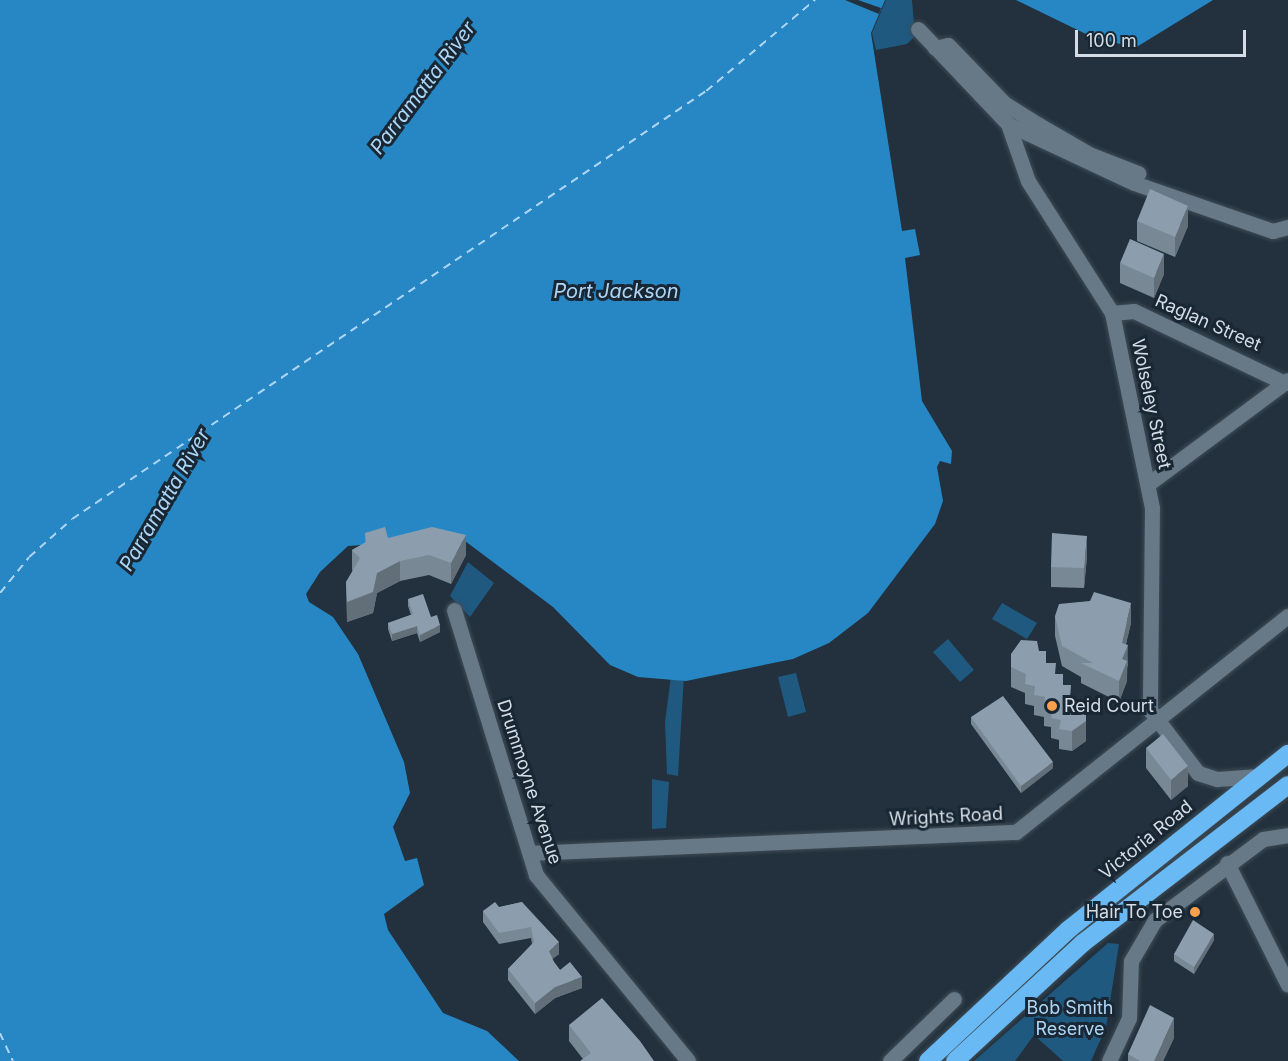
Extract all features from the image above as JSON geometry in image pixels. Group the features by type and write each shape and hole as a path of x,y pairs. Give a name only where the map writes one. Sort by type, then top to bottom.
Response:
{"highway":[{"name":"Victoria Road","path":"928,1061 1068,930 1288,754"},
{"path":"956,1061 1083,943 1288,785"}],"street":[{"name":"Wolseley Street","path":"918,29 1008,124 1028,181 1112,313 1148,484 1153,534 1146,698 1156,721 1204,776 1259,776"},
{"path":"935,48 948,45 1004,103 1179,198"},
{"path":"1008,124 1085,164 1179,198 1285,229"},
{"name":"Raglan Street","path":"1112,313 1134,311 1286,382"},
{"path":"1148,484 1286,382"},
{"name":"Drummoyne Avenue","path":"454,610 536,875 688,1061"},
{"name":"Wrights Road","path":"530,853 1010,834 1028,826 1288,616"},
{"path":"1109,1061 1129,1018 1131,961 1149,930 1227,862 1263,839 1288,835"},
{"path":"1227,862 1283,960 1288,985"},
{"path":"890,1061 954,999"}],"green space":[{"path":"886,0 912,0 915,36 907,44 876,50 872,33"},
{"path":"468,562 494,583 470,617 450,596"},
{"path":"1002,603 1037,623 1027,639 992,619"},
{"path":"948,639 974,670 960,682 933,652"},
{"path":"796,673 806,712 788,717 778,677"},
{"path":"684,675 678,776 667,774 665,722 671,676"},
{"path":"652,779 669,782 666,828 652,829"},
{"name":"Bob Smith Reserve","path":"1108,943 1119,944 1106,1027 1091,1061 1063,1061 1034,1035 1015,1061 974,1061"}],"water":[{"name":"Port Jackson","path":"0,0 885,0 871,33 902,231 915,229 920,255 905,258 922,401 952,451 951,464 940,461 937,467 943,501 935,524 868,613 829,643 793,659 686,681 638,677 610,665 553,607 461,538 348,546 320,572 306,594 309,602 333,617 358,654 404,762 410,793 393,827 405,861 417,858 424,885 384,914 388,930 443,1013 487,1031 519,1061 0,1061"},
{"path":"1016,0 1213,0 1135,48 1090,36"}],"pier":[{"path":"845,0 858,0 881,8 879,14"}],"building":[{"path":"1150,189 1188,206 1175,237 1137,221"},
{"path":"1130,239 1164,254 1154,278 1120,263"},
{"path":"385,527 388,538 432,527 466,535 451,563 429,555 400,561 377,573 373,592 347,602 346,582 360,558 352,550 366,542 365,533"},
{"path":"1052,533 1087,536 1084,568 1051,567"},
{"path":"1094,592 1131,603 1122,643 1128,645 1122,659 1127,661 1119,681 1081,663 1093,663 1062,646 1055,616 1059,604 1090,601"},
{"path":"423,594 431,617 437,615 440,625 420,635 417,626 392,634 388,623 413,614 408,599"},
{"path":"1021,640 1037,641 1039,651 1046,651 1046,663 1056,663 1055,674 1063,674 1063,685 1071,685 1070,699 1076,699 1076,710 1086,710 1086,721 1072,731 1059,729 1061,720 1051,718 1053,708 1044,706 1045,697 1034,695 1035,686 1025,684 1026,674 1011,667 1011,654"},
{"path":"1003,696 1053,762 1021,786 971,717"},
{"path":"1163,734 1188,766 1171,780 1146,748"},
{"path":"495,902 499,907 522,902 559,942 549,951 560,970 570,962 582,977 555,987 535,1003 508,969 534,942 531,927 499,933 483,911"},
{"path":"1193,920 1214,934 1194,967 1174,954"},
{"path":"602,998 640,1041 654,1061 580,1061 591,1053 569,1025"},
{"path":"1150,1005 1174,1018 1154,1061 1140,1061 1128,1054"}],"ferry route":[{"path":"0,593 29,557 72,519 706,91 815,0"},
{"path":"0,1033 13,1061"}],"place":[{"name":"Reid Court","path":"1052,706"},
{"name":"Hair To Toe","path":"1195,912"}],"water label":[{"name":"Parramatta River","path":"423,88"},
{"name":"Parramatta River","path":"165,500"}]}
